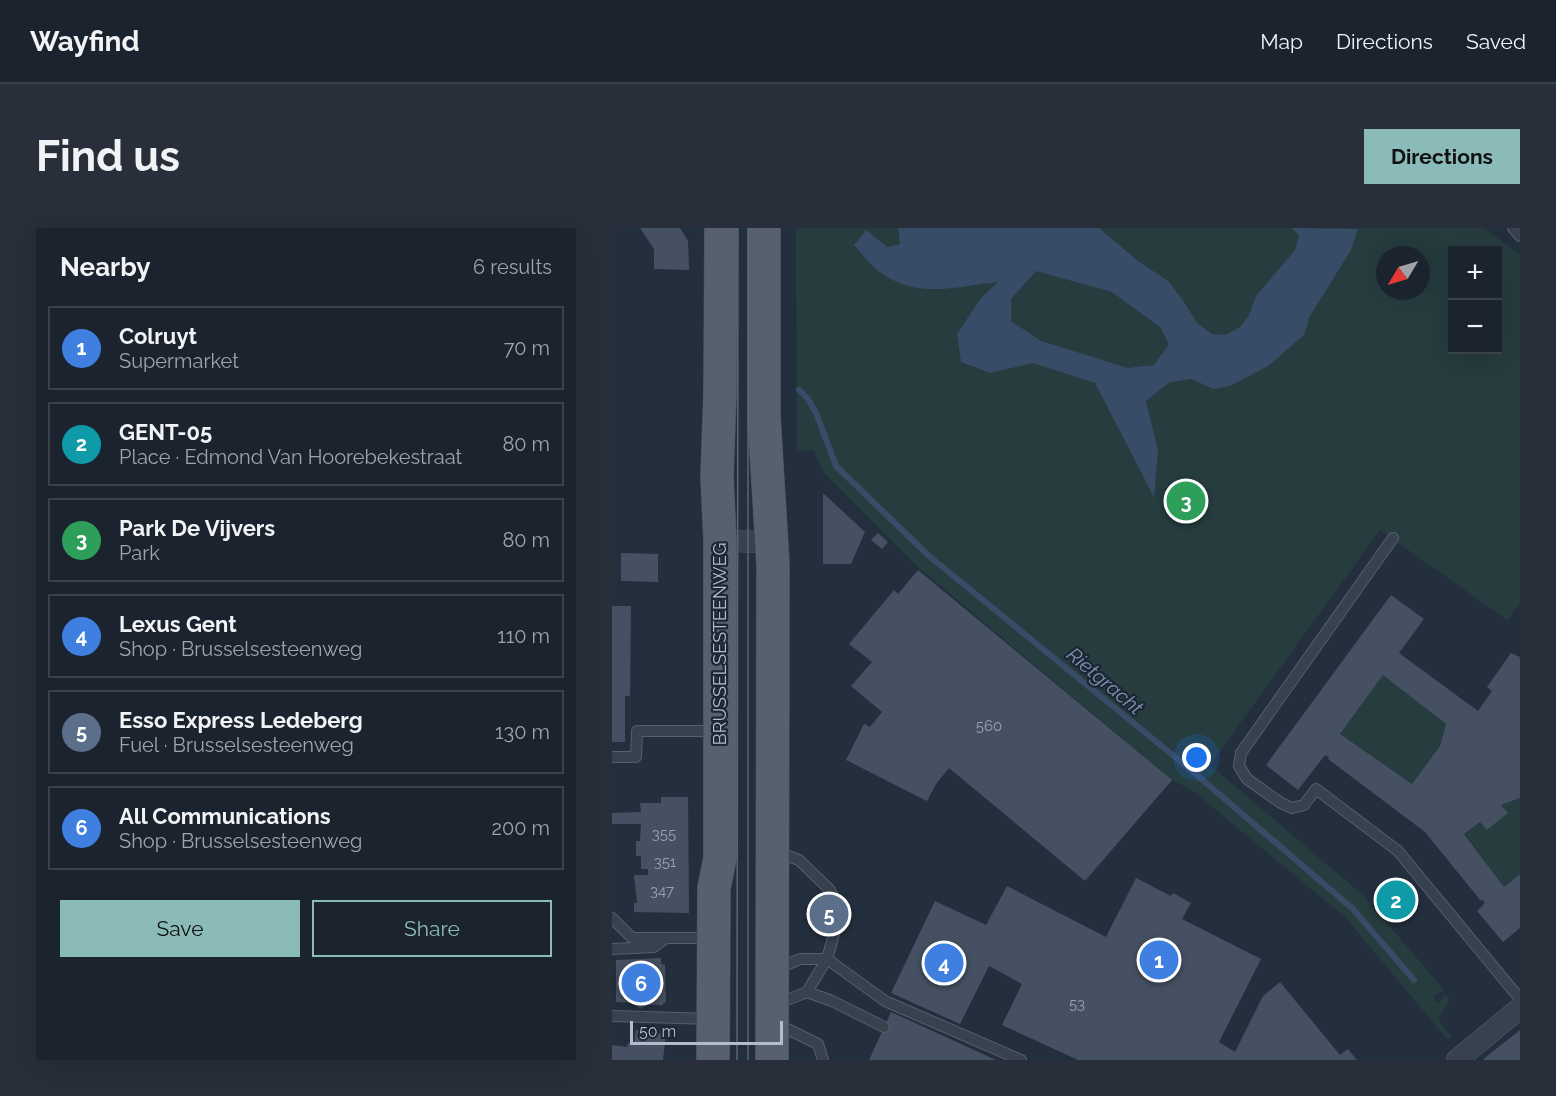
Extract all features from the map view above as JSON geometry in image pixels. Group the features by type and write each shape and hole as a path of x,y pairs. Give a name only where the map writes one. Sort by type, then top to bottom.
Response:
{"main road":[{"name":"BRUSSELSESTEENWEG","path":"713,1060 714,888 720,858 720,541 717,477 721,228"},
{"path":"764,228 764,417 773,565 772,1060"}],"street":[{"path":"720,541 771,542"},
{"path":"1457,1060 1520,1008"}],"lane":[{"path":"1513,228 1520,236"},
{"path":"1394,538 1242,753 1239,766 1247,779 1292,808 1304,805 1316,789 1398,851 1520,999"},
{"path":"612,757 636,757 637,731 720,732"},
{"path":"772,849 799,860 830,890 840,913 827,959 807,992 772,1014 818,1044 823,1060"},
{"path":"612,918 632,938 713,939"},
{"path":"612,949 654,947 666,938"},
{"path":"772,971 800,958 827,959 885,1001 1021,1060"},
{"path":"807,992 832,1001 884,1027"},
{"path":"612,1010 650,1011 656,1018"},
{"path":"612,1016 713,1019"}],"green space":[{"path":"796,228 1484,228 1520,255 1520,604 1507,620 1380,530 1210,765 1365,897 1444,990 1433,997 1438,1003 1446,994 1448,997 1448,1003 1439,1018 1452,1037 1448,1040 1345,917 1192,790 1172,780 919,568 823,472 814,450 797,451"},
{"path":"1383,675 1446,724 1440,746 1412,784 1340,734"},
{"path":"1520,798 1520,874 1504,887 1465,834 1480,822 1488,830 1507,813 1501,805"}],"water":[{"path":"898,228 1099,228 1138,261 1168,281 1197,323 1212,334 1226,335 1240,327 1249,315 1256,296 1295,250 1299,236 1292,228 1358,229 1351,250 1310,316 1304,335 1268,366 1230,386 1213,389 1192,379 1170,382 1146,401 1158,450 1154,497 1095,383 1033,363 990,373 961,362 957,334 981,298 998,282 940,289 912,287 884,275 854,245 866,230 887,247 900,244","holes":["1036,271 1112,292 1160,327 1169,344 1154,365 1128,368 1041,341 1011,321 1011,299"]}],"building":[{"path":"640,228 680,228 688,241 689,270 654,269 654,249"},
{"path":"823,493 865,532 851,564 823,564"},
{"path":"878,533 888,542 882,549 871,540"},
{"path":"621,553 658,554 658,582 621,581"},
{"path":"918,570 1172,780 1085,881 949,768 936,784 927,801 846,760 864,724 870,727 882,712 851,686 872,662 849,644 894,590 898,594"},
{"path":"1391,595 1424,619 1399,653 1478,711 1492,691 1487,687 1511,653 1520,657 1520,798 1501,805 1508,813 1487,830 1480,822 1464,834 1504,887 1520,874 1520,928 1503,942 1477,911 1485,903 1425,832 1328,759 1329,757 1325,755 1298,790 1266,765","holes":["1383,675 1446,724 1440,746 1412,784 1340,734"]},
{"path":"612,606 631,606 630,696 625,696 625,742 612,742"},
{"path":"661,797 688,797 689,913 634,912 634,903 637,903 634,875 648,875 648,869 641,869 641,856 636,856 636,841 640,841 641,824 612,824 612,813 641,812 640,803 661,803"},
{"path":"1136,878 1171,896 1173,893 1191,903 1182,919 1261,959 1219,1042 1235,1052 1263,996 1280,982 1340,1055 1348,1049 1357,1060 1078,1060 1002,1025 1022,984 989,966 960,1024 891,993 935,901 986,925 1007,886 1106,937"},
{"path":"1394,893 1403,904 1397,909 1388,897"},
{"path":"661,958 661,964 665,965 666,1002 663,1005 648,1005 640,1009 633,1003 616,1002 616,960"},
{"path":"891,1012 996,1060 869,1060"},
{"path":"636,1030 666,1034 663,1060 612,1060 612,1045 627,1047 628,1043 634,1044"},
{"path":"1520,1030 1520,1060 1483,1060 1486,1057"}],"waterway":[{"name":"Rietgracht","path":"799,390 808,399 816,413 836,466 929,556 1191,770 1353,909 1414,980"}],"tram line":[{"path":"737,1060 738,228"},
{"path":"748,228 748,1060"}],"place":[{"name":"Park De Vijvers","path":"1186,501"},
{"name":"GENT-05","path":"1396,900"},
{"name":"Esso Express Ledeberg","path":"829,914"},
{"name":"Colruyt","path":"1159,960"},
{"name":"Lexus Gent","path":"944,963"},
{"name":"All Communications","path":"641,983"}]}
